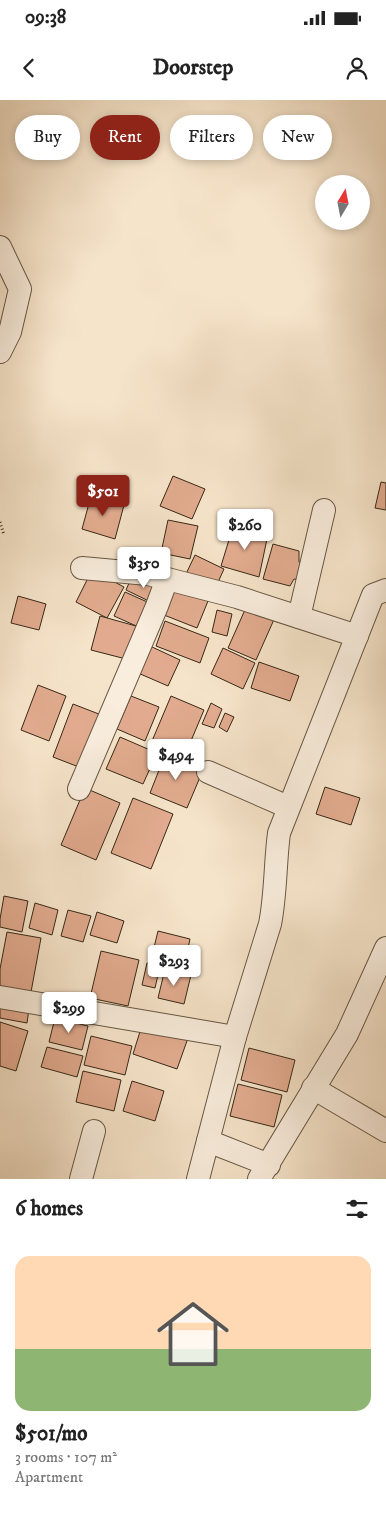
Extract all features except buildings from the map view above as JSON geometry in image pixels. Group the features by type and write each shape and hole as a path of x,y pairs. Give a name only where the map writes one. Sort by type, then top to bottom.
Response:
{"street":[{"path":"0,246 20,289 10,332 0,352"},
{"path":"299,618 324,510"},
{"path":"82,568 148,574 237,597 357,636"},
{"path":"79,790 167,579"},
{"path":"198,1179 235,1037 270,924 274,906 276,854 279,833 373,595 386,590"},
{"path":"208,772 288,807"},
{"path":"208,1141 264,1172 313,1088 348,1034 386,948"},
{"path":"0,997 235,1037"},
{"path":"313,1088 386,1131"},
{"path":"81,1179 94,1131"}],"path":[{"path":"0,522 4,535"}]}
